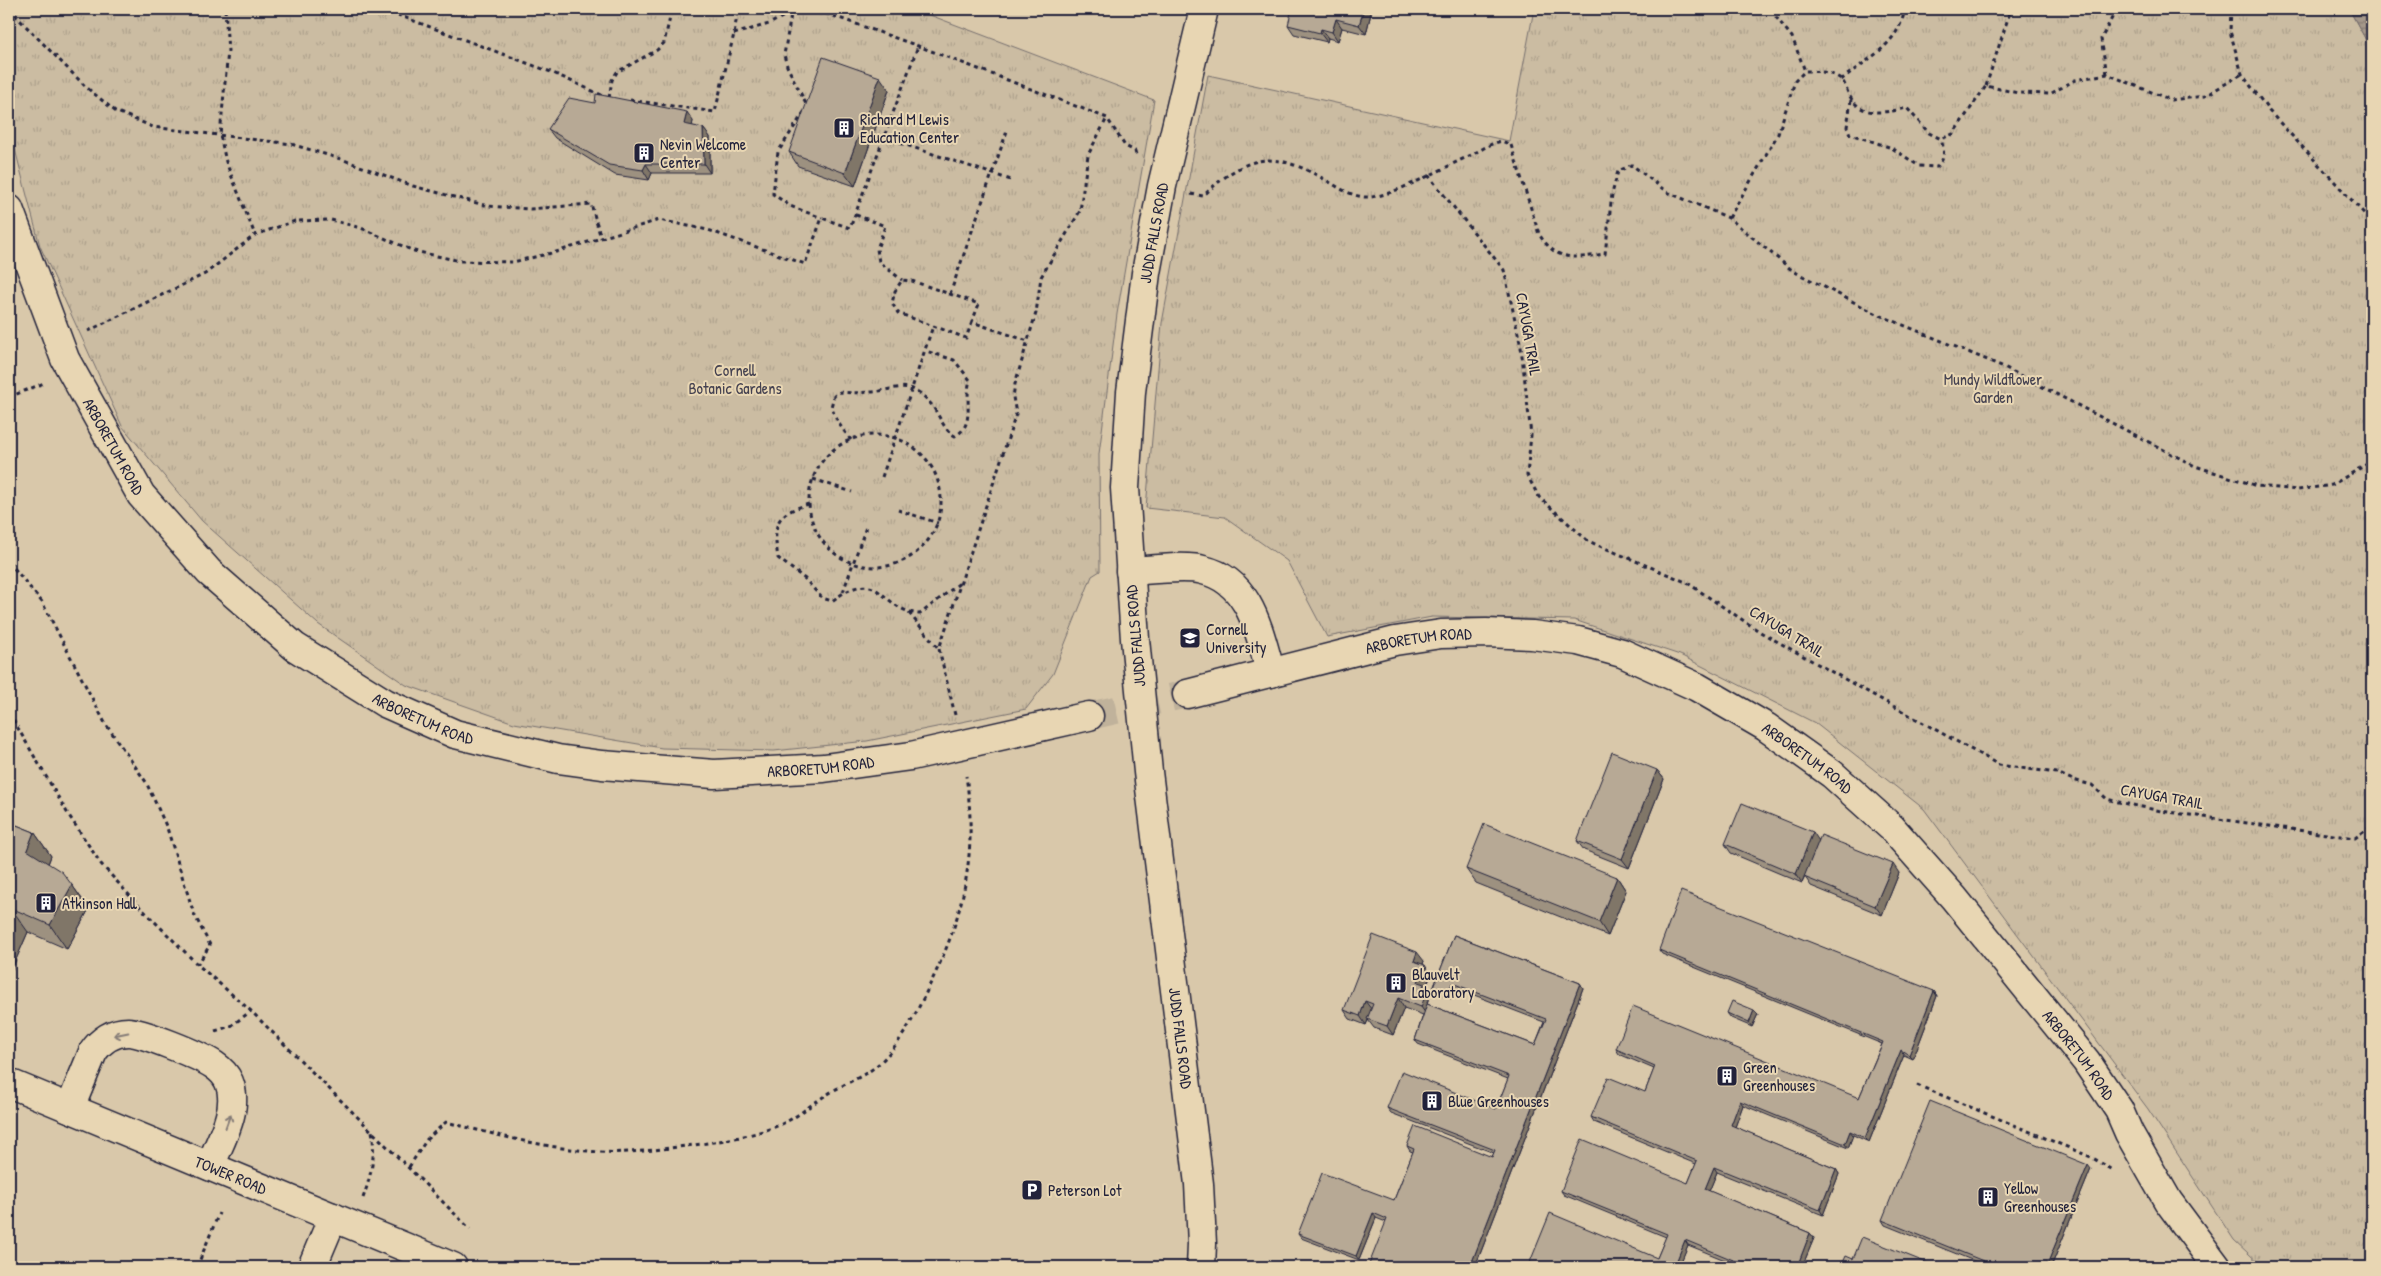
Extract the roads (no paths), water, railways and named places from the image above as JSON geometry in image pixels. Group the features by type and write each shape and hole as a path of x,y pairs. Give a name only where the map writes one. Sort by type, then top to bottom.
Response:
{"street":[{"name":"JUDD FALLS ROAD","path":"1201,1267 1202,1244 1199,1184 1148,772 1130,570 1125,488 1130,392 1146,273 1162,186 1204,9"},
{"name":"ARBORETUM ROAD","path":"9,209 65,359 141,495 209,572 295,647 385,703 455,734 558,759 602,765 704,773 824,768 911,756 1089,716"},
{"path":"1130,570 1202,569 1223,577 1239,592 1252,610 1271,673"},
{"name":"ARBORETUM ROAD","path":"1187,694 1395,641 1441,634 1532,635 1578,641 1622,653 1697,687 1766,727 1832,774 1892,828 1954,898 2086,1061 2119,1110 2168,1201 2217,1267"},
{"path":"70,1108 93,1052 99,1044 117,1034 137,1033 208,1061 223,1072 229,1082 232,1103 231,1114 210,1166"},
{"name":"TOWER ROAD","path":"9,1083 453,1267"},
{"path":"312,1267 333,1217"}],"tunnel":[{"path":"1089,716 1187,694"}],"place":[{"name":"Richard M Lewis Education Center","path":"844,128"},
{"name":"Nevin Welcome Center","path":"644,153"},
{"name":"Cornell University","path":"1190,638"},
{"name":"Atkinson Hall","path":"46,903"},
{"name":"Blauvelt Laboratory","path":"1396,983"},
{"name":"Green Greenhouses","path":"1727,1076"},
{"name":"Blue Greenhouses","path":"1432,1101"},
{"name":"Peterson Lot","path":"1032,1190"},
{"name":"Yellow Greenhouses","path":"1988,1197"}],"park label":[{"name":"Cornell Botanic Gardens","path":"735,379"},
{"name":"Mundy Wildflower Garden","path":"1993,388"}]}
